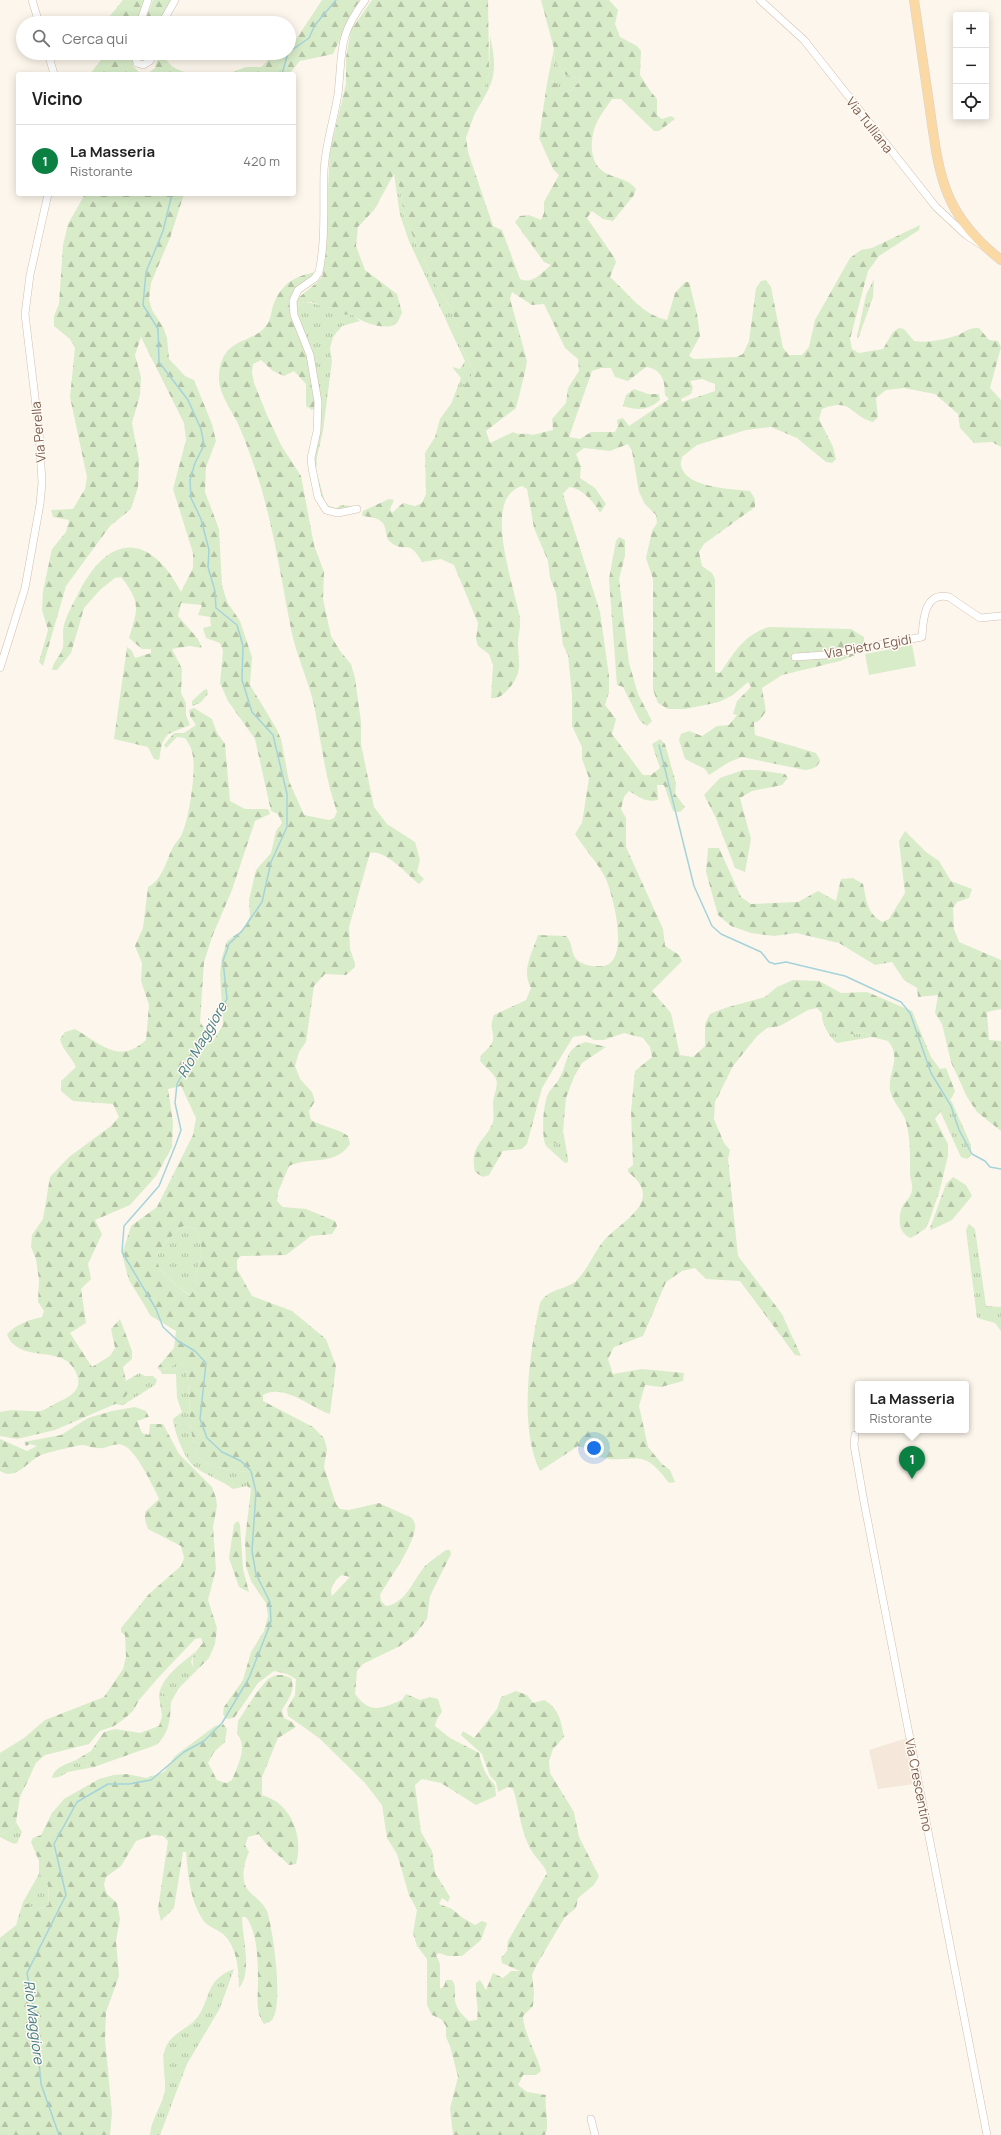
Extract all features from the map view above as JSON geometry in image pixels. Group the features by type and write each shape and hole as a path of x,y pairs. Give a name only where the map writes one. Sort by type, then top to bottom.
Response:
{"main road":[{"path":"914,0 934,140 943,182 956,212 969,231 1001,260"}],"street":[{"path":"32,0 37,16"},
{"path":"142,16 148,0"},
{"path":"166,16 175,0"},
{"path":"357,509 342,513 330,512 322,506 317,494 311,458 317,431 318,402 310,355 294,315 293,301 298,290 315,278 319,272 324,229 325,162 338,96 343,38 353,17 366,0"},
{"name":"Via Tulliana","path":"760,0 804,40 936,207 969,238 984,246"},
{"path":"50,60 53,72"},
{"path":"136,60 137,63 143,65 150,62 151,60"},
{"name":"Via Perella","path":"0,668 25,588 40,504 42,483 39,431 25,314 30,275 48,196"},
{"name":"Via Pietro Egidi","path":"795,657 825,654 922,637 927,606 932,600 943,596 949,597 980,618 1001,616"},
{"name":"Via Crescentino","path":"855,1435 854,1444 866,1516 987,2135"},
{"path":"591,2119 595,2135"}],"shaded area":[{"path":"907,1738 915,1784 878,1789 869,1750"}],"green space":[{"path":"123,0 145,0 140,16 110,16"},
{"path":"153,0 172,0 163,16 147,16"},
{"path":"322,0 363,0 353,11 333,54 300,61 291,72 232,72 246,67 261,67 268,60 296,60 296,39"},
{"path":"372,0 488,0 489,73 466,138 468,152 493,226 502,230 520,279 532,279 540,275 551,265 544,262 515,222 520,216 529,215 541,220 544,213 544,202 559,175 553,169 539,138 547,83 552,81 558,85 560,95 573,89 581,79 566,75 555,63 554,49 541,0 609,0 618,10 615,24 620,37 637,46 641,51 640,75 657,99 657,115 662,119 671,116 675,119 659,131 654,131 621,99 612,99 600,116 593,134 593,156 599,168 604,172 633,185 636,189 634,195 613,221 603,219 592,211 587,218 616,262 610,277 636,303 650,313 667,320 675,293 685,282 689,282 697,314 700,336 689,356 694,359 736,357 743,354 749,341 756,288 761,281 766,280 771,287 783,348 789,355 802,355 809,347 815,320 850,258 861,250 872,248 920,225 919,230 879,256 868,271 850,339 852,349 859,353 883,349 893,332 899,328 904,329 914,341 924,342 945,339 958,335 972,328 979,328 989,340 998,341 1001,347 990,388 1001,400 1001,447 992,442 974,443 960,428 958,414 935,394 904,388 886,390 876,398 878,417 873,422 859,416 845,406 832,406 822,409 819,419 833,447 836,459 832,463 826,462 797,438 771,427 746,430 697,445 682,457 681,466 691,479 711,486 750,491 755,499 755,507 704,544 699,552 702,566 712,573 715,579 715,672 720,673 746,639 760,630 769,627 851,629 864,637 865,651 840,661 782,675 762,688 766,711 760,720 754,723 755,735 816,753 820,760 818,765 812,769 805,770 742,757 729,762 709,775 705,769 685,759 679,740 681,734 689,731 702,736 717,726 729,725 737,715 733,714 737,701 751,687 748,682 733,695 719,702 686,709 668,709 658,703 653,690 653,579 646,558 652,531 657,523 656,515 645,504 639,492 632,451 628,444 610,451 584,448 576,454 581,466 580,478 595,488 606,504 600,513 591,500 578,490 569,487 563,494 600,612 609,676 609,692 605,705 616,719 612,734 643,775 651,775 660,768 652,744 660,739 665,744 676,783 675,794 685,807 680,812 673,811 664,785 657,785 658,800 646,800 629,791 624,797 621,809 626,818 626,847 663,929 665,946 679,955 682,961 652,991 671,1013 680,1055 693,1057 705,1046 705,1024 710,1014 725,1008 765,997 777,987 793,980 819,981 841,993 867,992 912,1011 931,1057 940,1069 946,1068 955,1091 951,1099 935,1119 948,1144 948,1156 940,1189 925,1229 911,1238 904,1233 900,1227 901,1210 912,1192 910,1153 905,1119 890,1090 894,1053 888,1041 872,1037 866,1033 848,1034 837,1030 817,1008 808,1010 780,1026 767,1028 757,1036 733,1066 715,1102 714,1119 724,1143 730,1150 728,1159 738,1256 782,1314 801,1356 795,1355 740,1281 706,1279 695,1268 682,1271 666,1282 643,1336 614,1347 608,1359 613,1374 642,1369 684,1373 683,1381 661,1387 645,1385 639,1406 648,1447 662,1464 670,1470 675,1482 669,1483 657,1468 645,1460 605,1458 597,1456 578,1446 540,1471 533,1453 529,1433 528,1388 533,1343 540,1303 548,1294 571,1284 580,1277 602,1243 636,1211 641,1202 643,1193 639,1183 628,1172 628,1169 633,1165 631,1111 635,1071 652,1057 650,1047 643,1038 624,1033 604,1040 594,1040 585,1035 573,1037 542,1088 527,1144 522,1149 503,1151 489,1175 483,1177 475,1172 474,1155 476,1149 493,1122 493,1101 497,1083 493,1075 480,1061 481,1055 492,1044 492,1022 494,1015 526,1000 531,988 527,975 528,962 538,935 566,936 577,960 590,966 603,966 611,962 616,953 618,926 612,898 605,877 575,834 582,823 589,778 582,759 582,747 572,726 572,695 568,655 563,645 556,593 550,578 548,561 534,528 527,489 522,486 510,494 503,508 502,526 504,546 520,619 518,643 519,666 515,680 511,686 497,698 491,698 493,665 489,654 478,646 476,639 478,623 454,565 441,559 422,562 414,550 408,547 401,547 393,544 389,540 385,527 380,520 362,516 363,511 389,499 394,500 390,509 392,513 403,503 415,506 422,503 426,494 425,453 435,437 440,419 474,372 460,344 460,332 449,304 440,293 404,217 401,194 397,177 394,174 374,210 358,227 356,246 365,270 397,294 402,313 397,323 386,327 373,325 353,315 339,314 312,302 304,302 296,307 296,301 323,275 330,151 346,84 346,57 351,30","holes":["512,292 532,305 544,304 565,348 578,359 579,371 568,388 566,403 552,419 553,430 532,435 513,432 490,443 486,431 516,408 527,361 510,299","646,367 656,370 662,376 665,395 669,399 629,426 623,418 617,420 618,426 615,432 591,432 580,439 569,437 592,371 601,368 611,368 615,377 628,381","702,379 715,384 715,391 682,402 681,399 691,394 693,387 690,381"]},
{"path":"490,36 493,50 494,70 490,87 473,117 489,73"},
{"path":"554,49 555,63 566,75 581,79 573,89 560,95 552,81 547,83"},
{"path":"101,60 133,60 133,66 139,72 92,72"},
{"path":"157,60 167,60 176,69 186,72 150,72 155,68"},
{"path":"394,174 397,177 401,194 404,217 440,293 449,304 460,332 460,344 474,372 451,404 461,378 452,367 460,369 465,361 409,241 400,215"},
{"path":"84,196 183,196 170,238 151,283 149,299 152,310 163,327 167,338 169,359 185,376 194,380 212,424 216,441 206,467 205,492 219,529 222,585 227,602 240,621 252,657 250,685 281,739 289,781 304,815 329,820 334,818 337,812 326,772 314,705 293,639 265,502 252,460 239,426 223,396 219,383 221,363 225,354 238,343 260,332 268,324 276,298 289,282 301,276 316,272 290,300 314,381 315,408 312,410 306,406 306,384 294,371 284,376 273,371 261,360 253,364 252,372 254,383 281,445 301,476 314,545 324,572 323,599 331,636 340,651 351,664 355,678 361,722 361,744 374,807 387,824 415,842 420,860 417,872 424,879 419,884 389,858 382,854 370,853 349,927 350,949 355,963 354,968 346,975 325,974 314,986 306,1042 299,1052 295,1066 300,1079 312,1092 315,1101 309,1111 311,1120 344,1133 348,1136 350,1144 337,1156 297,1163 289,1166 278,1192 277,1201 283,1207 306,1209 335,1221 337,1226 332,1234 311,1236 286,1255 241,1256 237,1260 237,1269 252,1296 292,1311 326,1339 336,1366 330,1414 296,1397 279,1392 271,1392 263,1395 263,1401 313,1427 324,1438 327,1449 324,1467 336,1504 340,1509 349,1510 379,1503 412,1518 414,1522 415,1529 413,1537 400,1563 380,1595 381,1601 386,1606 399,1600 409,1590 426,1565 446,1550 450,1550 451,1554 430,1596 427,1619 414,1636 400,1646 363,1664 357,1671 355,1694 366,1705 376,1708 387,1706 402,1700 406,1694 420,1700 430,1697 438,1699 442,1712 437,1719 435,1726 450,1738 479,1753 484,1770 495,1785 496,1796 476,1805 441,1783 422,1779 415,1785 421,1832 432,1851 435,1873 450,1897 448,1902 442,1898 439,1904 452,1909 475,1925 482,1921 487,1923 481,1940 462,1956 448,1956 439,1953 436,1955 440,1964 440,1989 444,1986 446,1980 452,1980 455,1986 455,2000 457,2007 469,2021 477,2020 478,2011 476,1983 480,1980 486,1990 493,1973 503,1978 511,1971 520,1971 502,1963 501,1958 507,1951 508,1941 547,1873 530,1848 525,1837 513,1789 508,1787 498,1792 496,1782 490,1776 482,1754 461,1735 463,1731 474,1738 497,1709 501,1697 516,1691 527,1695 533,1703 544,1700 549,1703 556,1711 560,1720 564,1737 553,1749 549,1761 550,1773 574,1812 579,1837 599,1876 594,1885 578,1898 576,1908 565,1917 537,1964 532,1975 534,1993 533,2006 523,2016 528,2038 541,2071 536,2075 523,2075 518,2085 527,2092 546,2095 547,2127 545,2135 453,2135 450,2108 458,2077 450,2046 446,2037 446,2026 441,2019 432,2015 427,2005 427,1959 417,1946 413,1933 417,1910 409,1895 397,1854 387,1838 382,1805 365,1783 319,1738 288,1716 287,1709 295,1695 296,1679 287,1674 274,1671 258,1683 234,1718 226,1719 223,1714 224,1707 243,1680 251,1652 264,1631 268,1616 266,1603 251,1581 246,1566 245,1540 251,1489 247,1486 247,1472 215,1466 197,1457 191,1427 188,1382 183,1358 172,1366 160,1370 157,1368 174,1348 176,1331 151,1316 129,1280 122,1254 131,1226 157,1207 193,1135 196,1118 181,1086 168,1089 173,1122 172,1147 156,1176 130,1205 95,1220 102,1234 88,1264 91,1279 81,1289 86,1323 70,1333 92,1367 110,1356 115,1348 111,1329 120,1319 132,1351 132,1359 123,1367 126,1381 134,1385 122,1401 55,1430 17,1439 0,1436 0,1412 10,1410 40,1411 69,1397 77,1387 78,1378 74,1369 68,1362 61,1358 28,1352 21,1349 12,1343 7,1334 23,1323 42,1317 44,1311 38,1302 39,1280 36,1259 31,1247 32,1235 43,1219 50,1177 69,1157 111,1126 119,1117 113,1104 73,1101 61,1091 61,1081 76,1067 63,1047 60,1039 65,1032 75,1029 110,1050 119,1051 127,1051 146,1040 149,1005 141,981 142,963 135,946 143,928 148,887 157,880 160,875 173,847 181,836 187,819 194,770 192,750 185,738 177,737 166,748 164,745 174,733 184,733 196,725 190,716 189,710 194,708 212,719 217,733 225,744 230,801 245,809 268,809 270,814 255,821 232,890 212,937 204,962 200,1022 213,1041 223,1025 220,973 222,957 227,941 244,929 250,916 249,900 256,870 271,853 276,831 282,823 278,814 271,811 255,739 228,701 220,683 223,651 220,643 206,638 203,628 211,626 210,617 198,615 202,605 181,603 178,616 198,639 202,648 190,646 172,649 182,669 181,693 186,703 186,715 190,725 168,734 162,743 159,760 154,759 148,747 114,739 127,647 132,651 135,658 151,653 151,649 142,649 129,638 136,613 136,606 132,593 121,577 115,578 100,590 84,608 71,653 57,670 52,670 62,649 63,627 68,613 90,574 102,560 115,551 129,548 142,550 156,558 169,572 181,592 193,568 193,553 173,489 186,440 184,423 141,337 135,355 141,377 140,395 132,423 139,460 138,487 131,509 110,526 66,586 43,666 39,662 48,630 42,610 43,591 52,549 66,532 69,520 53,517 51,510 73,509 85,489 87,477 70,397 75,348 70,339 54,326 54,316 59,304 63,245 68,224","holes":["183,1226 196,1229 202,1249 193,1291 190,1296 162,1271 158,1264 157,1258 159,1251 164,1244","342,1575 350,1577 332,1596 331,1590 337,1579"]},
{"path":"874,279 873,297 858,339 857,337 866,295"},
{"path":"304,302 316,304 339,313 353,315 360,321 342,326 333,337 330,348 332,361 323,431 317,457 316,470 325,502 329,506 336,508 342,505 351,506 350,508 331,510 322,503 313,461 319,423 296,307"},
{"path":"634,389 648,394 659,394 660,400 652,406 643,409 634,409 623,406 626,395"},
{"path":"619,537 625,540 625,556 619,579 629,663 638,694 652,721 647,726 640,721 623,687 617,685 609,579 616,541"},
{"path":"912,645 916,666 869,675 865,654"},
{"path":"207,689 208,694 200,703 192,706 192,701"},
{"path":"743,770 757,770 785,774 788,778 782,785 752,791 740,798 751,839 745,872 735,868 716,818 704,795 720,778"},
{"path":"905,831 926,852 939,861 951,881 972,889 969,898 957,902 953,908 954,929 959,942 1001,960 1001,1009 987,1012 989,1040 1001,1041 1001,1131 977,1112 967,1097 951,1062 942,1024 935,1013 938,995 918,997 917,988 904,980 892,962 875,965 839,943 796,933 774,936 751,933 731,926 718,915 706,872 708,848 719,848 741,897 751,904 798,902 818,891 836,901 841,879 853,878 863,884 868,906 873,914 882,922 889,919 905,893 899,841"},
{"path":"822,1013 833,1025 845,1033 866,1033 872,1037 837,1043 826,1030"},
{"path":"586,1042 606,1047 582,1063 574,1077 566,1098 563,1131 556,1143 546,1146 544,1141 543,1120 546,1099 559,1079 570,1052 574,1048"},
{"path":"951,1100 971,1145 971,1156 967,1159 961,1157 940,1111"},
{"path":"563,1131 568,1158 568,1162 565,1163 546,1146 556,1143"},
{"path":"953,1177 966,1185 972,1196 952,1220 931,1230 930,1228 946,1184"},
{"path":"969,1224 975,1229 986,1306 1001,1307 1001,1331 995,1323 977,1318 966,1230"},
{"path":"183,1226 196,1229 202,1249 191,1296 162,1271 158,1264 157,1258 159,1251 164,1244"},
{"path":"183,1357 188,1381 191,1427 197,1457 215,1466 247,1472 247,1486 233,1489 204,1473 191,1464 187,1459 178,1438 173,1419 182,1412 177,1398 176,1374 162,1374 160,1370 172,1366"},
{"path":"139,1373 145,1376 153,1376 157,1380 155,1385 123,1405 113,1404 122,1401 126,1381"},
{"path":"135,1407 146,1411 149,1417 137,1421 142,1433 149,1435 150,1424 163,1424 179,1454 212,1487 216,1498 217,1506 213,1527 216,1569 208,1600 217,1628 215,1644 209,1658 197,1670 194,1668 193,1657 203,1643 201,1638 195,1639 158,1678 139,1700 133,1711 124,1719 114,1726 100,1731 89,1744 45,1755 36,1763 20,1797 16,1822 11,1830 0,1834 0,1753 24,1738 45,1720 104,1697 123,1669 126,1657 125,1635 121,1632 121,1628 149,1594 181,1566 184,1558 181,1546 148,1529 145,1520 145,1512 159,1499 139,1461 125,1446 116,1444 104,1448 94,1448 83,1445 69,1448 41,1455 11,1474 0,1471 0,1439 27,1451 37,1446 30,1444 26,1446 24,1442 61,1435 88,1418 112,1411"},
{"path":"238,1521 240,1525 243,1569 249,1592 239,1587 229,1558 234,1524"},
{"path":"195,1652 191,1662 197,1670 179,1688 171,1702 166,1696 159,1696 164,1683 172,1671"},
{"path":"276,1675 283,1675 291,1678 293,1687 292,1691 282,1710 284,1718 292,1722 296,1727 278,1738 262,1777 262,1795 281,1805 288,1813 296,1832 298,1853 296,1864 289,1865 269,1847 259,1834 248,1837 245,1845 249,1852 244,1866 243,1876 248,1890 261,1902 267,1911 272,1934 276,1967 277,1999 272,2020 264,2024 259,2014 258,1966 255,1940 253,1931 246,1917 242,1917 242,1925 246,1964 243,1981 239,1988 238,1967 234,1952 228,1939 203,1920 195,1904 190,1887 186,1852 183,1852 174,1908 161,1921 158,1909 168,1841 163,1836 154,1835 136,1841 121,1866 106,1877 104,1885 107,1894 117,1903 120,1919 116,1941 119,1976 106,2012 105,2039 112,2113 110,2135 0,2135 0,1938 26,1917 24,1906 30,1904 33,1909 42,1908 49,1905 48,1885 39,1874 39,1861 31,1842 33,1838 41,1835 52,1813 64,1799 99,1779 114,1775 127,1774 146,1778 164,1772 175,1756 215,1726 223,1724 227,1729 225,1742 214,1752 208,1763 217,1780 226,1783 232,1780 242,1750 242,1744 237,1733 238,1721 257,1692 268,1679"},
{"path":"159,1696 166,1696 171,1702 171,1709 167,1731 156,1745 94,1767 80,1764 76,1760 91,1751 104,1732 115,1729 140,1733 159,1726 162,1716"},
{"path":"76,1760 80,1764 94,1767 68,1772 59,1777 52,1778 55,1771"},
{"path":"16,1822 22,1832 17,1843 14,1844 0,1837 0,1834 11,1830"},
{"path":"39,1874 48,1885 49,1905 26,1913 26,1917 16,1925 23,1902"},
{"path":"234,1969 220,2008 187,2064 160,2135 150,2135 151,2128 163,2099 165,2089 163,2059 168,2043 176,2034 191,2024 199,2015 214,1983 225,1973"}],"waterway":[{"name":"Rio Maggiore","path":"296,47 309,38 315,25 336,0"},
{"name":"Rio Maggiore","path":"283,72 286,60"},
{"name":"Rio Maggiore","path":"59,2135 41,2084 35,2016 27,1973 66,1895 54,1844 77,1802 108,1784 129,1784 151,1780 184,1752 204,1741 222,1723 249,1678 271,1622 270,1602 256,1574 252,1551 256,1492 251,1471 241,1461 222,1452 207,1438 200,1419 206,1363 195,1351 178,1341 163,1327 156,1309 122,1252 124,1226 159,1186 181,1130 175,1103 177,1084 201,1039 227,999 223,961 229,944 242,931 262,902 271,862 287,827 287,794 273,735 252,712 242,680 243,646 237,625 216,608 215,591 208,567 209,550 201,519 191,498 190,480 195,463 204,445 201,429 188,400 159,362 158,329 143,305 146,272 163,231 172,196"},
{"path":"659,745 694,886 712,926 721,934 761,952 769,962 775,964 786,962 845,976 901,1002 910,1013 931,1073 951,1106 959,1130 972,1154 985,1161 990,1167 1001,1169"}],"place":[{"name":"La Masseria","path":"912,1479"}]}
